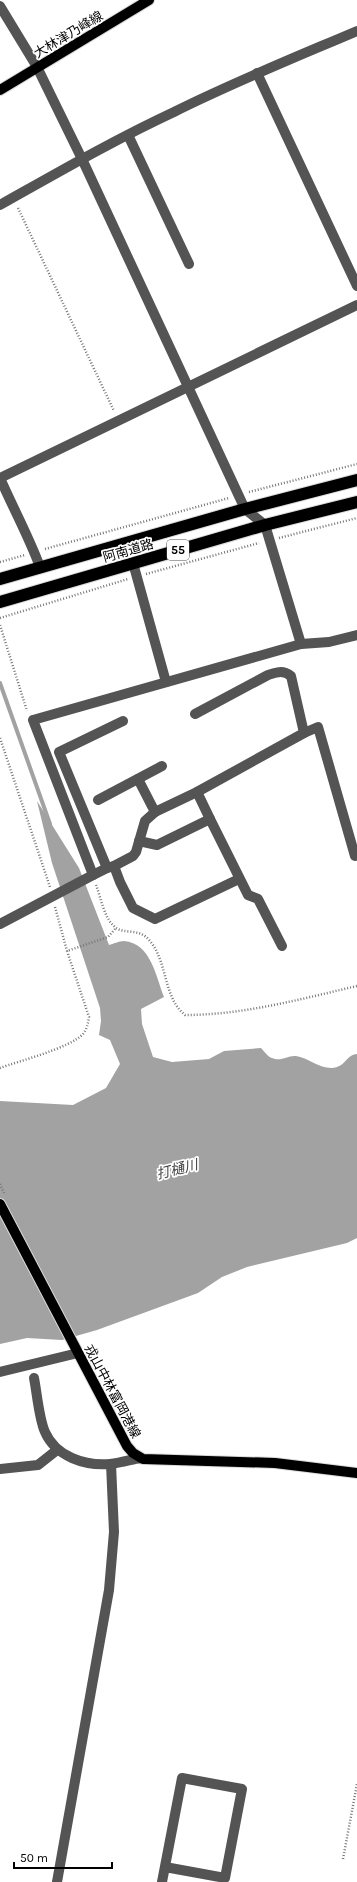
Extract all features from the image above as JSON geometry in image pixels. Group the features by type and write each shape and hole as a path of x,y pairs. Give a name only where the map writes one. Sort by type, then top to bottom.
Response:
{"highway":[{"name":"阿南道路","path":"0,579 245,509 357,480"},
{"name":"阿南道路","path":"0,602 266,525 357,502"}],"main road":[{"name":"大林津乃峰線","path":"0,90 149,0"},
{"name":"戎山中林富岡港線","path":"0,1204 127,1446 140,1458 275,1463 357,1473"}],"street":[{"path":"0,6 37,67 82,159 245,509 266,525 301,644"},
{"path":"0,205 128,135 257,73 357,31"},
{"path":"257,73 357,286"},
{"path":"128,135 189,264"},
{"path":"40,567 35,552 0,478 357,305"},
{"path":"134,563 166,682"},
{"path":"90,877 33,720 301,644 329,642 357,635"},
{"path":"195,714 268,675 279,671 285,672 291,676 304,733"},
{"path":"123,720 59,752 111,867 134,908 155,919 239,879"},
{"path":"0,924 54,895 133,856 136,852 145,821 155,812 198,792 304,733 318,727 355,856"},
{"path":"98,800 162,766"},
{"path":"138,779 155,812"},
{"path":"198,792 239,879 248,895 258,899 282,946"},
{"path":"139,842 157,845 210,820"},
{"path":"0,1372 76,1348"},
{"path":"34,1378 45,1432 57,1450 82,1462 111,1466 140,1458"},
{"path":"0,1469 38,1465 57,1450"},
{"path":"57,1882 110,1590 114,1532 111,1466"},
{"path":"162,1882 182,1778 242,1789 226,1878 165,1867"}],"path":[{"path":"13,198 119,421"},
{"path":"0,562 238,495 357,464"},
{"path":"0,618 137,576 357,518"},
{"path":"0,625 27,711 33,720"},
{"path":"0,738 54,895 67,951 89,1017 88,1025 83,1034 72,1042 0,1068"},
{"path":"90,877 110,921 116,928 141,933 151,942 158,955 176,1008 185,1015 208,1015 276,1005 357,986"},
{"path":"67,951 108,937 116,928"},
{"path":"343,1859 357,1784"}],"water":[{"name":"打樋川","path":"37,801 79,868 109,945 122,941 133,943 141,948 151,962 164,997 141,1009 142,1024 153,1057 172,1062 209,1059 224,1051 261,1048 269,1056 275,1059 296,1056 327,1068 332,1068 340,1066 351,1056 357,1054 357,1238 347,1243 247,1267 222,1277 198,1293 97,1330 62,1340 27,1338 0,1344 0,1101 73,1105 106,1088 120,1064 110,1040 99,1035 101,1021 100,1008 52,863"}],"waterway":[{"path":"0,683 50,824"}]}
